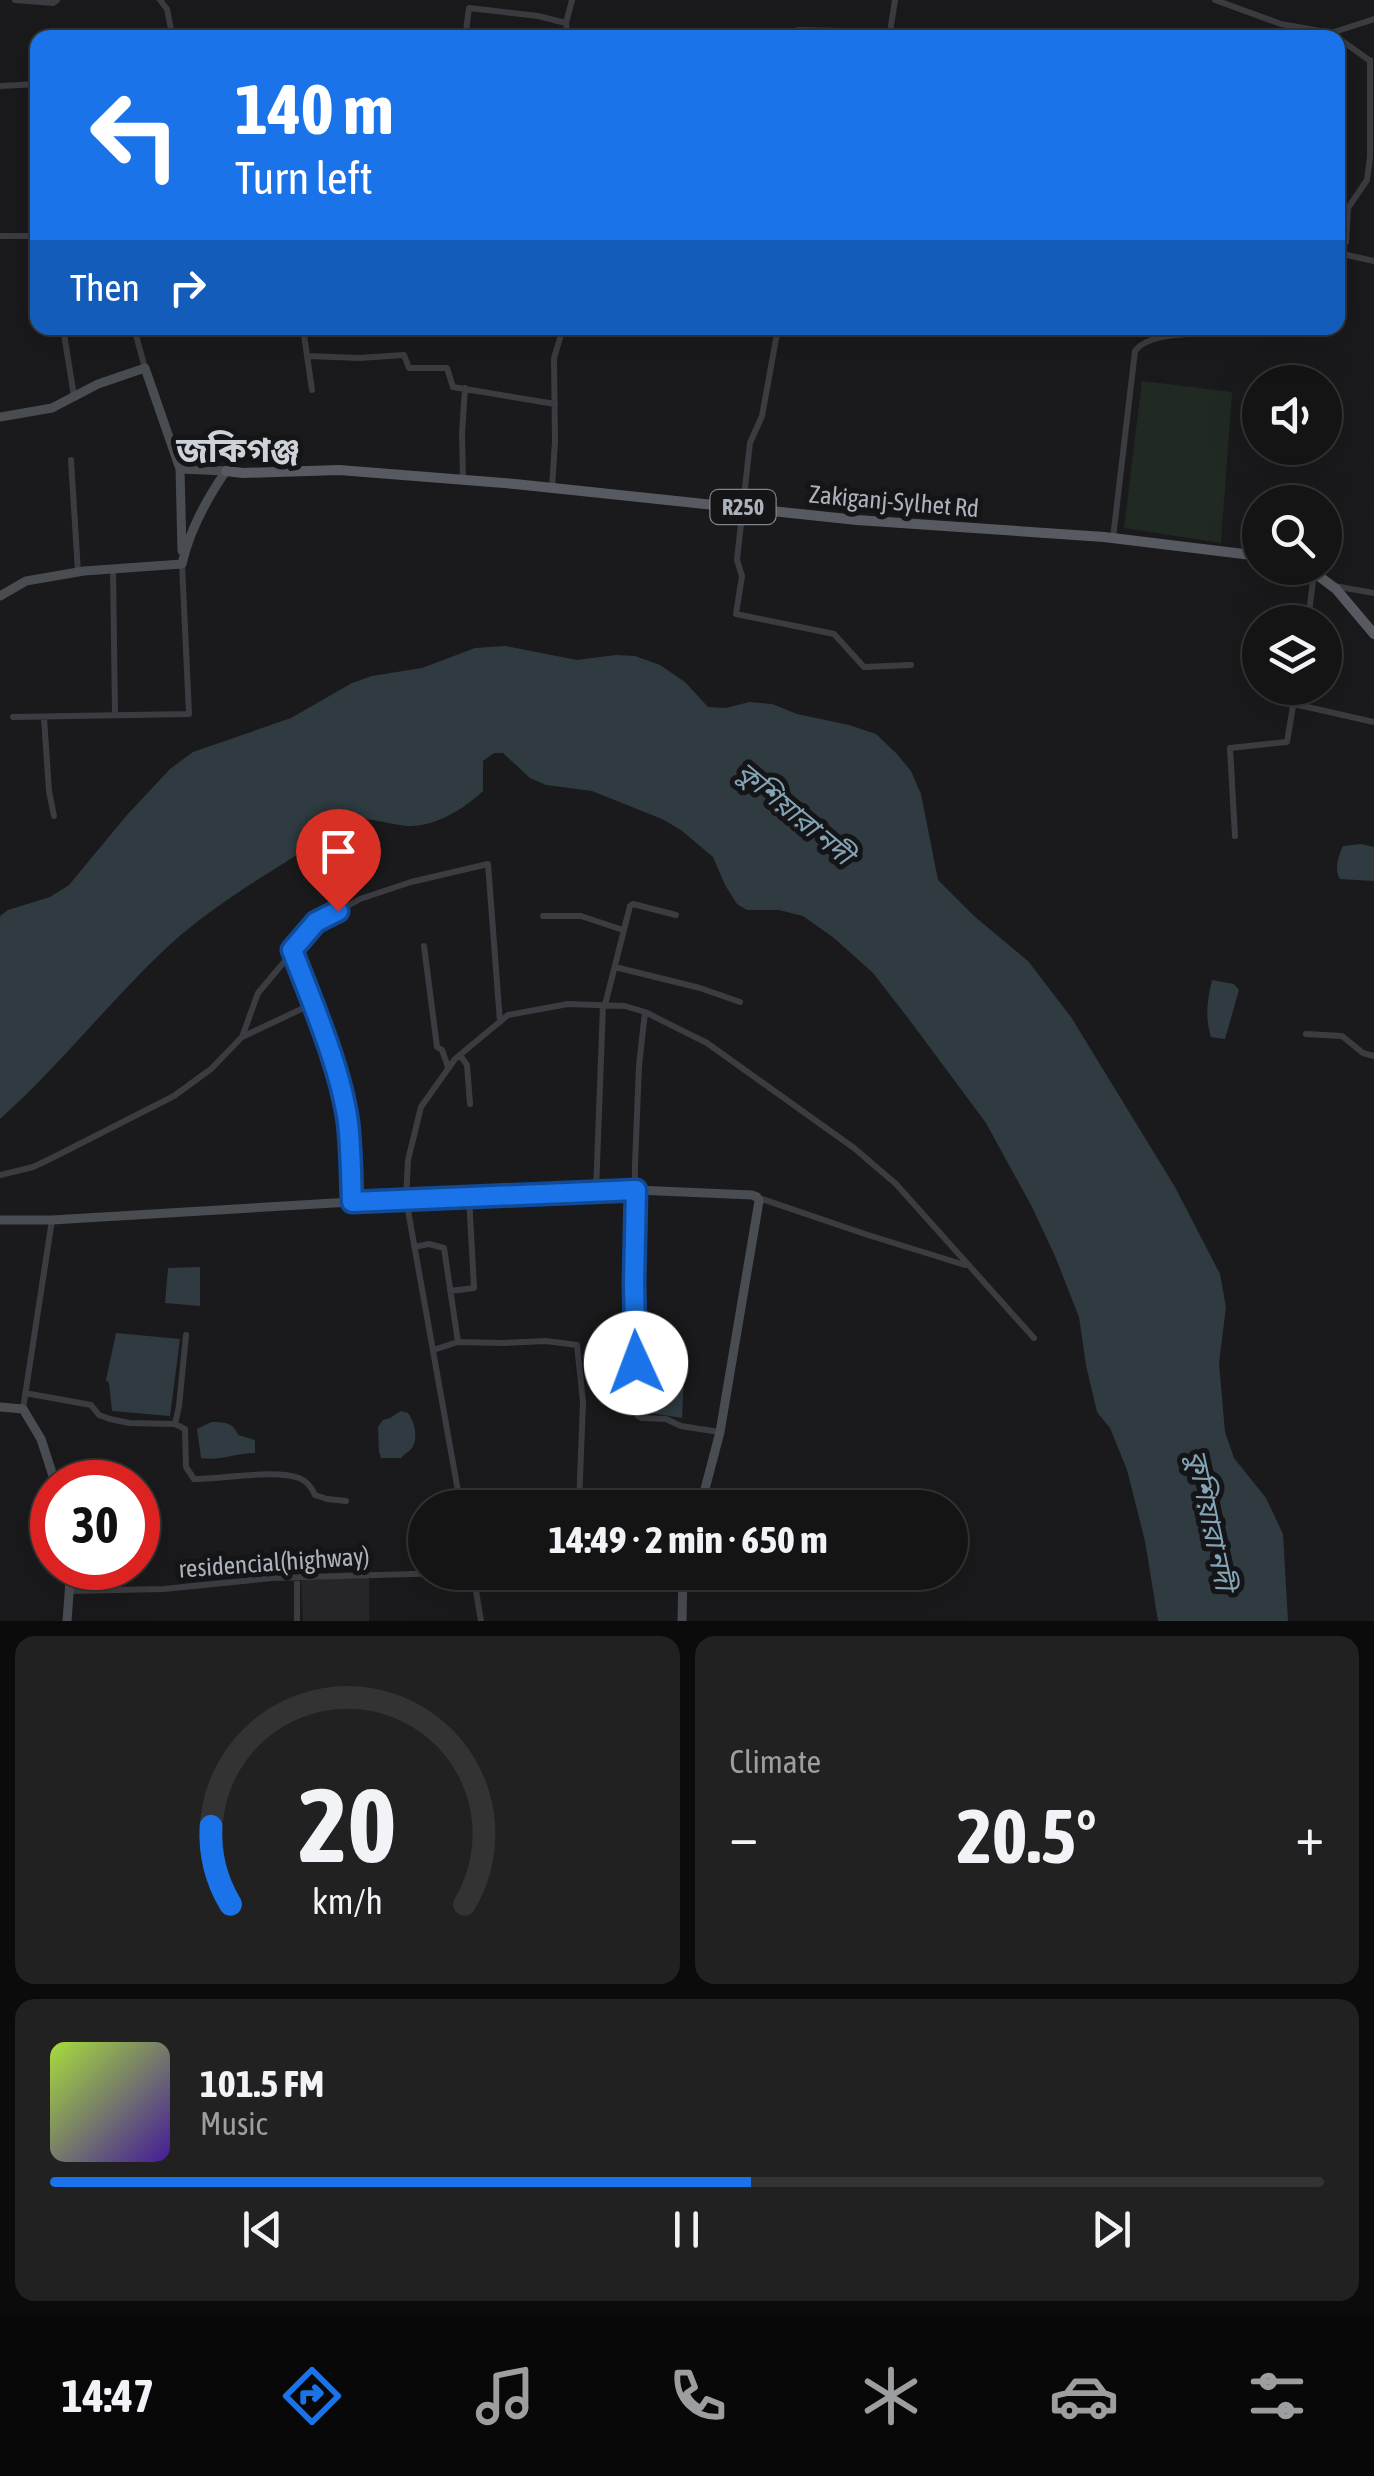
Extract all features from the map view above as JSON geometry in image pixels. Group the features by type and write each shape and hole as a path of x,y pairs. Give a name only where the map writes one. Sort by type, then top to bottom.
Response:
{"main road":[{"name":"Zakiganj-Sylhet Rd","path":"226,471 339,470 463,480 857,520 1112,538 1242,554"},
{"path":"1332,586 1374,634"}],"street":[{"path":"15,0 57,0"},
{"path":"160,0 167,9 171,30"},
{"path":"567,30 572,0"},
{"path":"890,30 895,0"},
{"path":"1214,0 1308,30"},
{"path":"465,30 469,8 566,22"},
{"path":"1345,32 1374,19"},
{"path":"1345,43 1372,61 1367,180 1348,208 1345,243"},
{"path":"0,86 30,84"},
{"path":"0,236 30,236"},
{"path":"1345,255 1374,261"},
{"path":"64,335 74,396"},
{"path":"13,718 189,714 180,469 136,335"},
{"path":"304,335 312,390"},
{"path":"552,488 554,358 561,335"},
{"path":"777,335 762,416 750,443 737,560 742,576 736,614 834,634 864,667 911,664"},
{"path":"1112,538 1135,351 1142,342 1155,338 1188,335"},
{"path":"308,356 404,355 408,368 447,368 453,387 555,404"},
{"path":"0,417 52,408 98,384 146,368"},
{"path":"463,480 465,388"},
{"path":"71,460 78,572"},
{"path":"180,469 226,471"},
{"path":"182,564 193,528 226,471"},
{"path":"0,596 26,581 78,572 182,564"},
{"path":"113,569 115,714"},
{"path":"1332,586 1374,592"},
{"path":"1235,836 1230,748 1287,742 1294,705"},
{"path":"1298,705 1374,722"},
{"path":"44,718 47,777 54,816"},
{"path":"242,1038 258,993 316,922 360,899 488,864 500,1022"},
{"path":"596,1192 604,1005 627,913 633,904 676,914"},
{"path":"543,916 581,916 624,930"},
{"path":"424,946 437,1047 449,1068"},
{"path":"292,950 346,1112 352,1202"},
{"path":"615,967 740,1002"},
{"path":"0,1176 33,1167 174,1096 211,1069 242,1038 312,1004"},
{"path":"458,1490 406,1199 408,1160 422,1107 449,1068 508,1016 568,1004 624,1006 645,1012 706,1043 854,1148 896,1184 1034,1338"},
{"path":"645,1012 636,1113 635,1402 642,1418 666,1419 681,1426 720,1432"},
{"path":"1306,1034 1342,1036 1363,1053 1374,1056"},
{"path":"460,1055 467,1065 470,1104"},
{"path":"0,1220 636,1190 752,1195 966,1265"},
{"path":"450,1291 474,1288 469,1196"},
{"path":"705,1490 720,1432 757,1197"},
{"path":"48,1460 41,1439 22,1409 52,1220"},
{"path":"414,1247 429,1244 444,1248 458,1342"},
{"path":"174,1424 180,1406 186,1335"},
{"path":"433,1350 458,1342 546,1341 577,1345 583,1402 580,1490"},
{"path":"25,1393 91,1405 99,1415 129,1423 174,1424 184,1429 186,1468 194,1479 299,1477 315,1495 346,1501"},
{"path":"0,1407 22,1409"},
{"name":"residencial(highway)","path":"68,1591 164,1590 272,1578 408,1575"},
{"path":"296,1578 297,1621"},
{"path":"476,1590 481,1621"},
{"path":"682,1621 683,1590"},
{"path":"67,1621 68,1591"}],"shaded area":[{"path":"1142,381 1232,392 1221,543 1124,528"},
{"path":"369,1578 369,1621 303,1621 301,1580"}],"water":[{"name":"কুশিয়ারা নদী","path":"505,646 577,660 635,656 660,665 685,682 708,707 726,708 749,702 772,704 876,734 911,771 921,794 938,880 1028,961 1071,1017 1175,1187 1220,1274 1226,1307 1219,1363 1225,1432 1234,1458 1266,1498 1283,1534 1288,1621 1158,1621 1145,1541 1127,1470 1110,1428 1097,1412 1079,1317 1055,1256 986,1123 873,973 803,916 779,910 747,910 737,904 713,857 681,830 592,791 546,785 530,778 503,753 494,753 483,761 483,791 448,816 418,826 362,819 344,823 211,912 160,954 0,1119 0,916 50,897 69,885 127,815 170,769 193,752 291,718 372,676 422,668 475,648"},
{"path":"1343,846 1374,847 1374,881 1340,879 1337,863"},
{"path":"1212,980 1234,984 1239,990 1225,1039 1211,1037 1209,1030 1207,1009"},
{"path":"200,1267 200,1306 165,1303 168,1268"},
{"path":"116,1333 180,1339 170,1416 112,1411 106,1380"},
{"path":"684,1376 682,1418 644,1412 642,1380"},
{"path":"401,1411 412,1420 414,1444 401,1458 381,1458 378,1427"},
{"path":"211,1422 228,1424 238,1435 255,1440 255,1453 201,1458 197,1429"}],"district":[{"name":"জকিগঞ্জ","path":"238,449"}],"route":[{"path":"338,911 316,922 292,950 343,1100 352,1202 636,1190 636,1363"}]}
